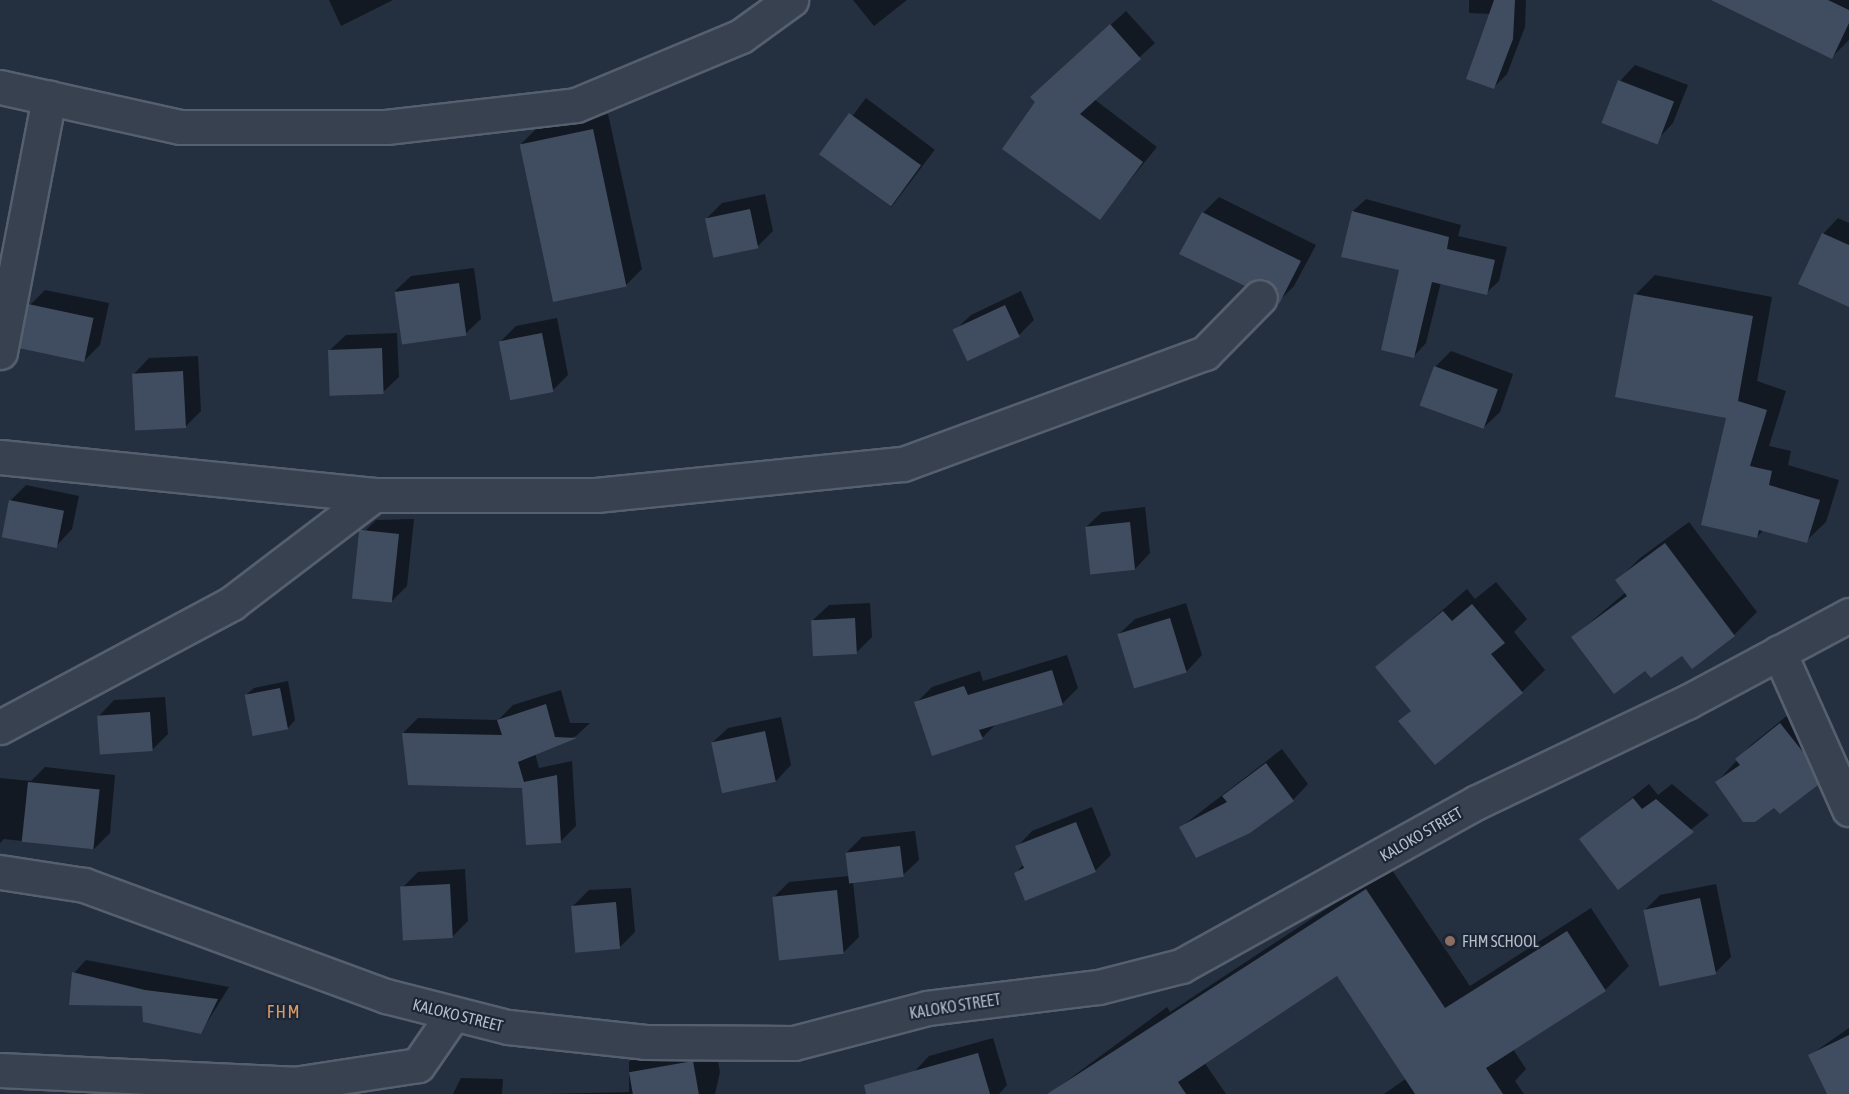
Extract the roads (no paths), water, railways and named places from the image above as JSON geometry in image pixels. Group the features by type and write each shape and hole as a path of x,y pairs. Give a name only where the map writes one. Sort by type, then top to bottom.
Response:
{"street":[{"path":"0,87 181,127 386,127 576,105 741,36 791,0"},
{"path":"0,352 49,98"},
{"path":"0,457 375,495 596,495 903,464 1204,353 1260,297"},
{"path":"0,727 232,603 375,495"},
{"name":"KALOKO STREET","path":"0,872 84,885 386,996 508,1028 645,1042 794,1043 927,1008 1099,987 1181,966 1477,802 1849,615"},
{"path":"1779,652 1849,809"},
{"path":"0,1070 294,1084 418,1065 453,1014"}],"place":[{"name":"FHM SCHOOL","path":"1450,941"}],"district":[{"name":"FHM","path":"284,1012"}]}
